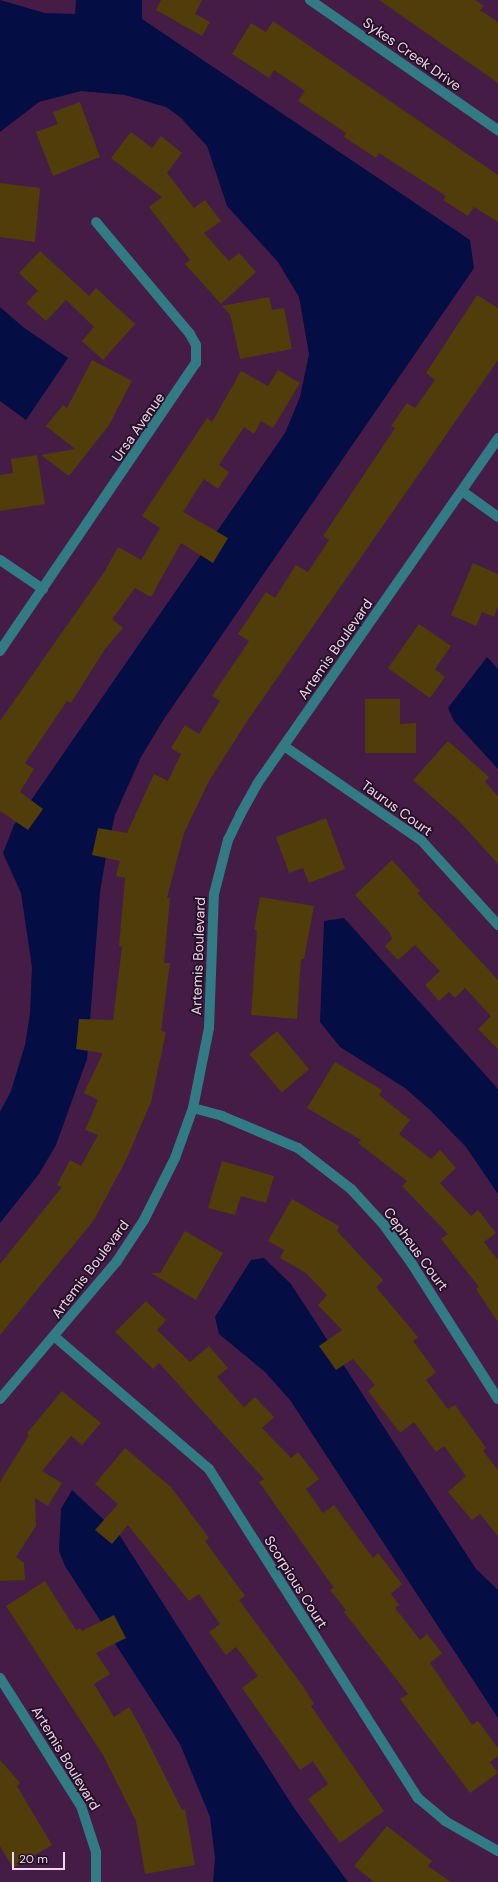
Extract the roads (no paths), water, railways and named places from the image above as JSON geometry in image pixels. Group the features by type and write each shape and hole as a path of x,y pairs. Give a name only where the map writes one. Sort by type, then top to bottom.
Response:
{"street":[{"name":"Sykes Creek Drive","path":"310,0 498,130"},
{"name":"Ursa Avenue","path":"0,651 196,363 196,345 190,334 96,222"},
{"name":"Artemis Boulevard","path":"0,1399 56,1337 104,1278 144,1220 175,1158 193,1108 209,1028 211,924 218,871 240,815 284,746 498,438"},
{"path":"462,491 498,517"},
{"path":"0,560 43,589"},
{"name":"Taurus Court","path":"284,746 421,840 498,925"},
{"name":"Cepheus Court","path":"193,1108 222,1116 298,1148 351,1189 384,1225 412,1264 498,1399"},
{"name":"Scorpious Court","path":"56,1337 209,1469 418,1798 445,1821 498,1851"},
{"name":"Artemis Boulevard","path":"0,1678 81,1806 96,1852 96,1882"}]}
